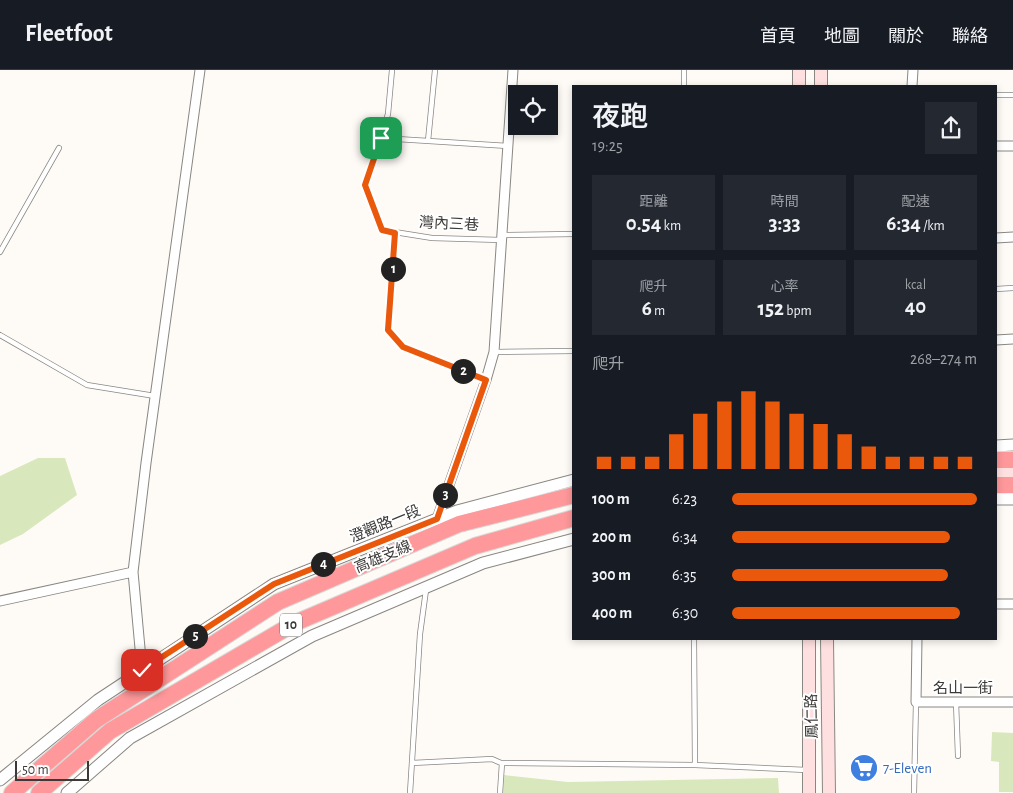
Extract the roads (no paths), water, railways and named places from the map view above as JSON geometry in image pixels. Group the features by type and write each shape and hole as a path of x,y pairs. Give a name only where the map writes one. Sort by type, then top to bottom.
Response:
{"highway":[{"path":"997,460 1013,460"},
{"path":"997,485 1013,485"},
{"name":"高雄支線","path":"12,793 96,720 278,602 458,524 572,496"},
{"name":"高雄支線","path":"39,793 110,731 295,622 475,546 572,519"}],"main road":[{"path":"799,70 799,85"},
{"path":"821,70 821,85"},
{"path":"997,473 1013,473"},
{"name":"鳳仁路","path":"809,640 809,793"},
{"name":"鳳仁路","path":"827,640 829,793"}],"street":[{"path":"142,670 133,572 200,70"},
{"path":"437,519 494,352 513,70"},
{"path":"912,85 913,70"},
{"path":"997,146 1013,146"},
{"path":"997,238 1013,237"},
{"path":"997,340 1013,339"},
{"path":"997,446 1013,445"},
{"name":"澄觀路一段","path":"0,780 98,700 274,584 457,511 572,481"},
{"path":"997,499 1013,499"},
{"path":"67,793 130,738 312,636 483,563 572,539"},
{"path":"0,601 133,572"},
{"path":"997,604 1013,604"},
{"name":"名山一街","path":"917,640 916,702 1013,702"}],"lane":[{"path":"392,70 388,114 365,185 382,230 395,233 388,330 403,347 486,380"},
{"path":"428,142 435,70"},
{"path":"684,70 684,85"},
{"path":"997,95 1013,95"},
{"path":"381,138 508,146"},
{"path":"0,252 60,148"},
{"name":"灣內三巷","path":"395,233 432,238 502,238 572,234"},
{"path":"997,289 1013,288"},
{"path":"0,335 87,385 155,396"},
{"path":"494,352 572,352"},
{"path":"410,793 420,634 426,588"},
{"path":"694,640 695,765"},
{"path":"914,793 916,702"},
{"path":"956,702 958,756"},
{"path":"412,763 492,759 502,764 695,765 809,770"},
{"path":"500,793 502,764"}],"place":[{"name":"7-Eleven","path":"864,768"}]}
